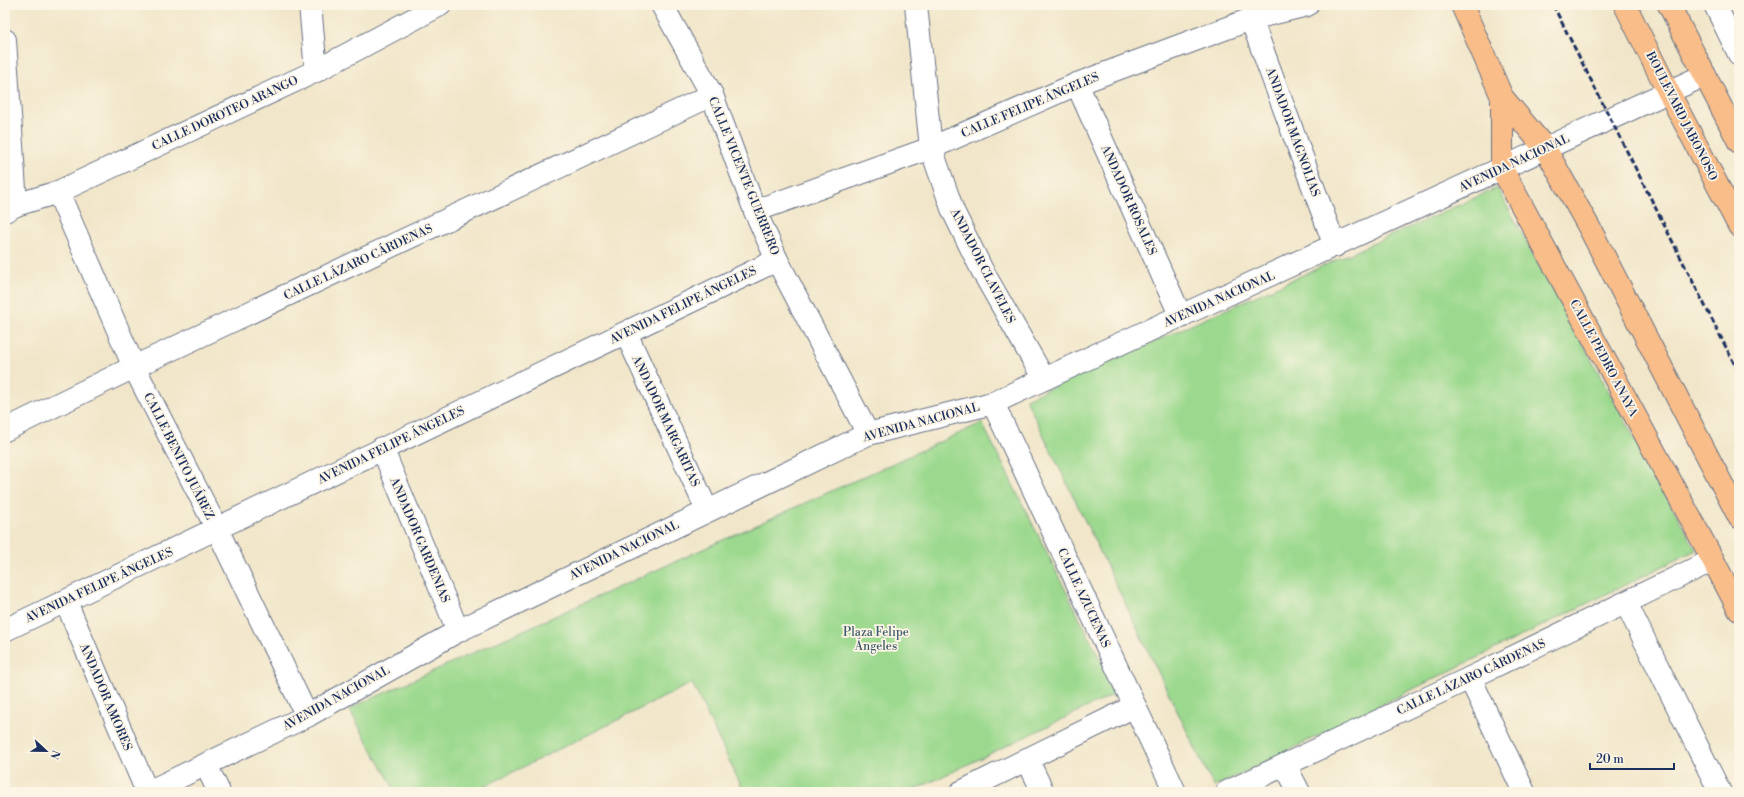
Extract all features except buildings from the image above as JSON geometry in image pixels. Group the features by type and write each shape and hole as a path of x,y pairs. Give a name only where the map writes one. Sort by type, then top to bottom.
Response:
{"main road":[{"name":"CALLE PEDRO ANAYA","path":"1462,5 1502,98 1545,148 1590,229 1739,517"},
{"name":"BOULEVARD JABONOSO","path":"1625,5 1668,91 1739,226"},
{"path":"1669,5 1739,142"},
{"name":"CALLE PEDRO ANAYA","path":"1502,98 1502,169 1739,610"}],"street":[{"path":"310,5 316,71"},
{"name":"CALLE DOROTEO ARANGO","path":"11,208 58,192 316,71 440,5"},
{"name":"CALLE VICENTE GUERRERO","path":"662,5 712,94 755,211 777,260 868,434"},
{"name":"ANDADOR CLAVELES","path":"916,5 931,148 953,211 983,272 1044,380"},
{"name":"CALLE FELIPE ÁNGELES","path":"755,211 931,148 1077,84 1251,19 1307,5"},
{"path":"1714,5 1739,54"},
{"name":"ANDADOR MAGNOLIAS","path":"1251,19 1335,246"},
{"path":"5,40 11,208"},
{"name":"AVENIDA NACIONAL","path":"147,792 307,716 458,631 707,510 868,434 993,404 1705,75"},
{"name":"ANDADOR ROSALES","path":"1077,84 1181,317"},
{"name":"CALLE LÁZARO CÁRDENAS","path":"5,430 134,367 712,94"},
{"name":"CALLE BENITO JUÁREZ","path":"58,192 134,367 217,529 307,716"},
{"name":"AVENIDA FELIPE ÁNGELES","path":"5,630 777,260"},
{"name":"ANDADOR MARGARITAS","path":"626,333 707,510"},
{"name":"CALLE AZUCENAS","path":"993,404 1175,792"},
{"name":"ANDADOR GARDENIAS","path":"382,448 458,631"},
{"name":"CALLE LÁZARO CÁRDENAS","path":"1227,792 1470,678 1713,560"},
{"name":"ANDADOR AMORES","path":"66,602 147,792"},
{"path":"1626,603 1720,792"},
{"path":"1470,678 1524,792"},
{"path":"961,792 1135,706"},
{"path":"1027,759 1043,792"},
{"path":"206,765 219,792"},
{"path":"1285,765 1299,792"}],"green space":[{"path":"1497,188 1696,550 1214,787 1026,399"},
{"name":"Plaza Felipe Ángeles","path":"982,423 1117,693 910,792 744,792 692,683 473,792 396,792 349,709"}],"railway":[{"path":"1553,5 1739,373"}]}
